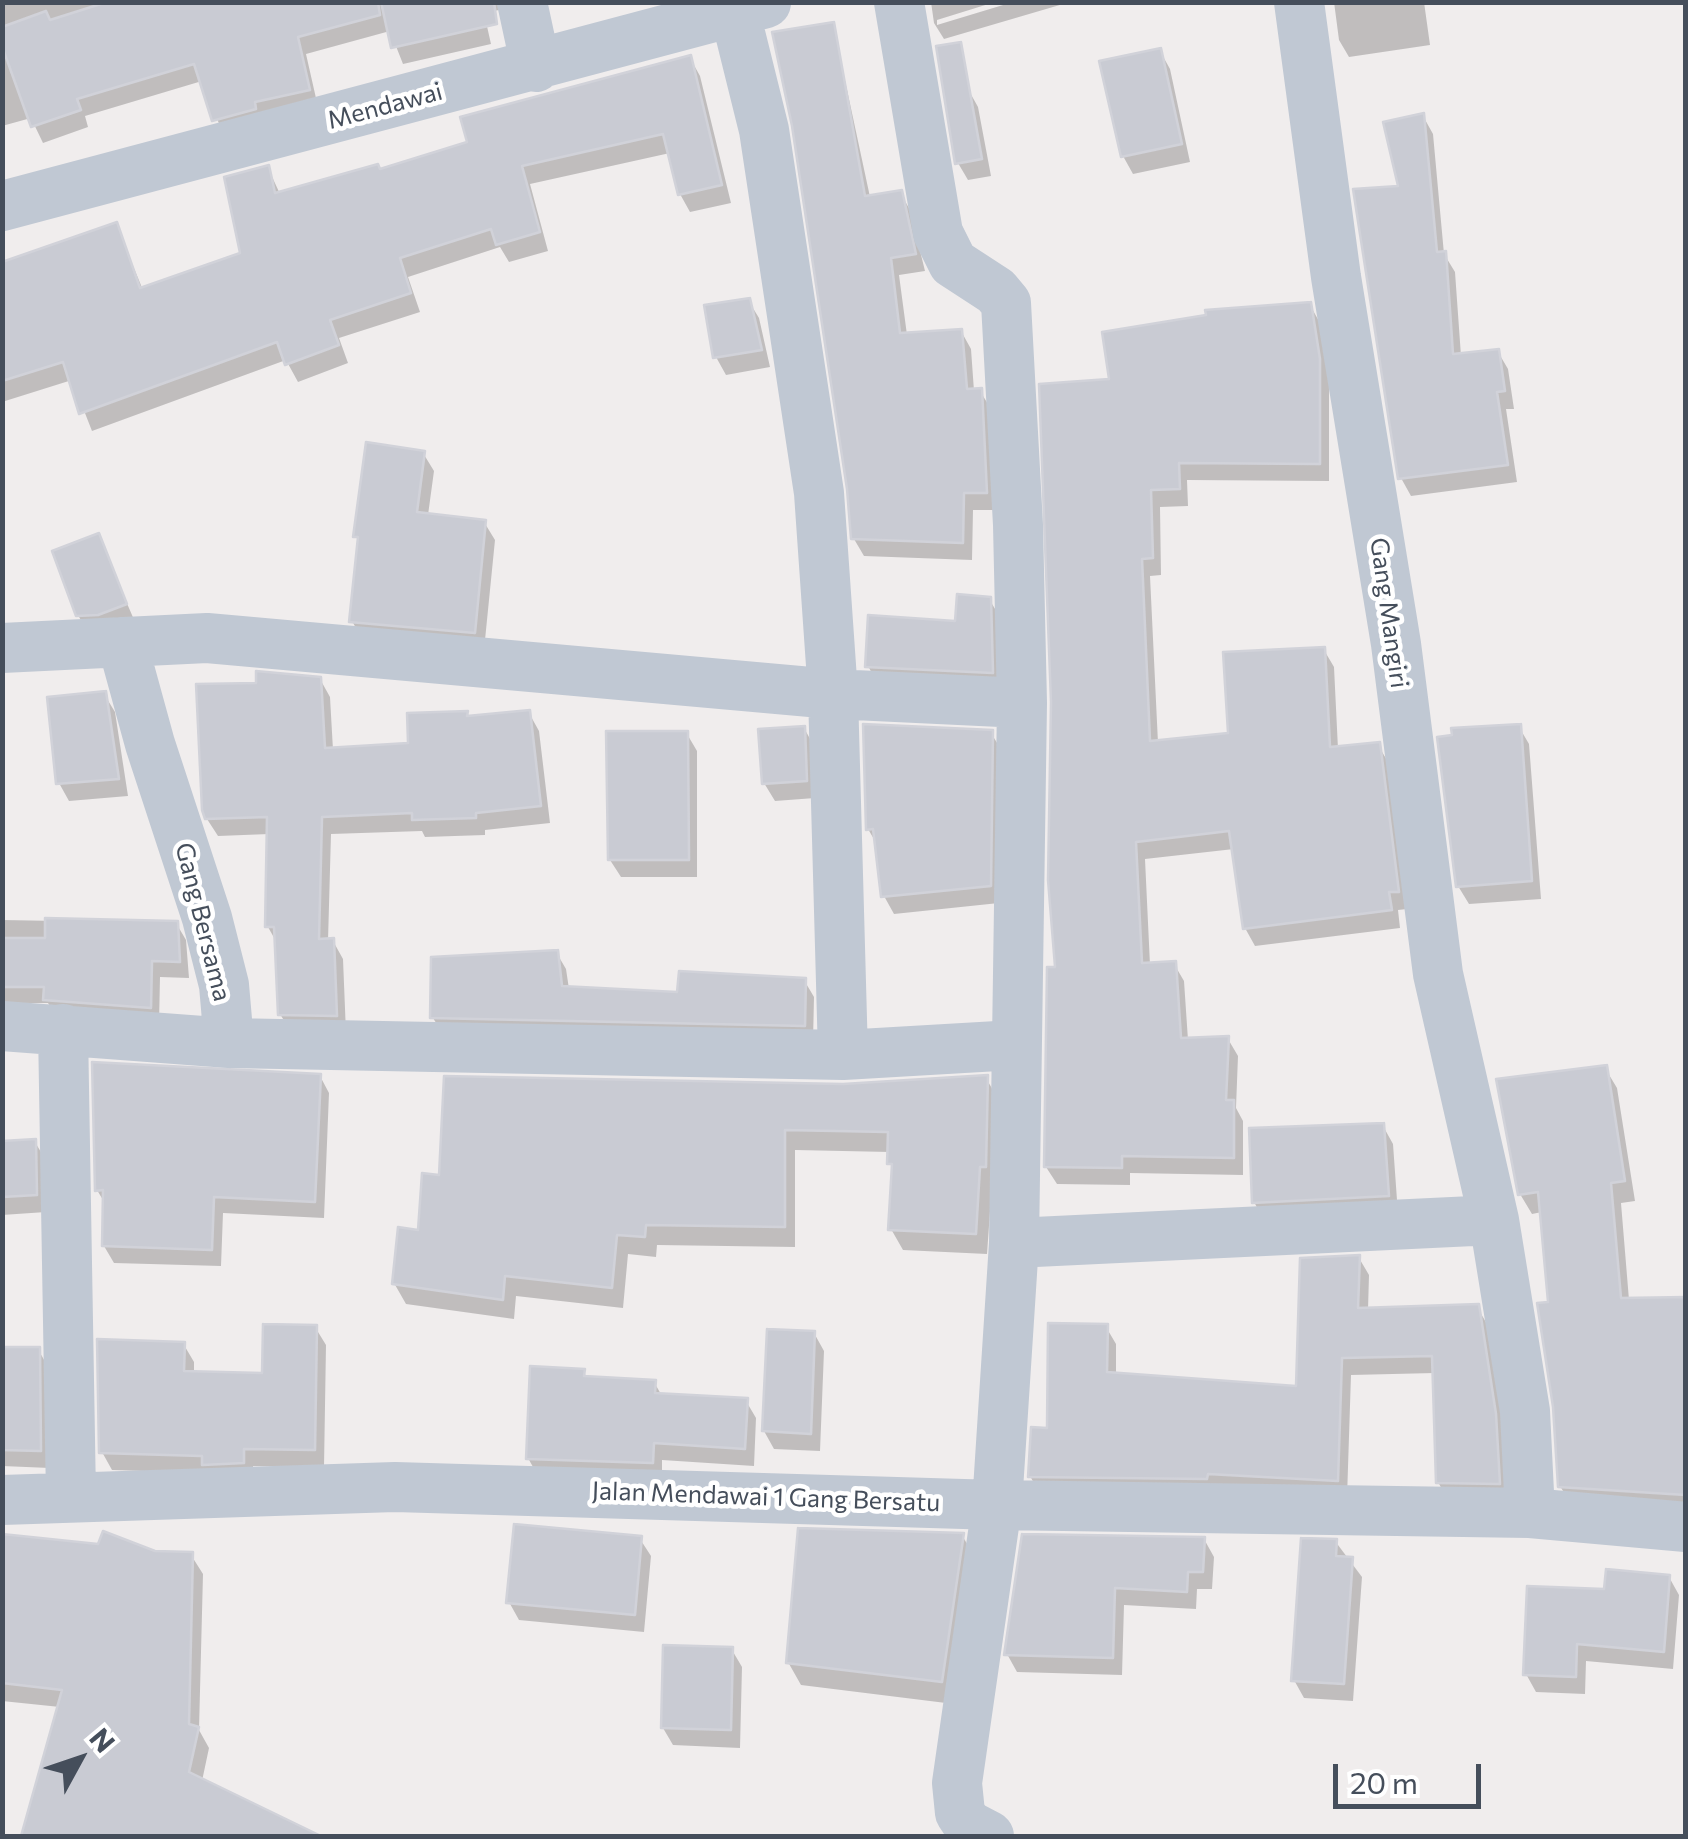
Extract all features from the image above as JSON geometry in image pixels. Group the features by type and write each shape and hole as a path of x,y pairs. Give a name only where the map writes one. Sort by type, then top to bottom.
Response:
{"street":[{"path":"522,2 536,66"},
{"path":"899,2 938,233 953,264 996,290 1008,316 1022,703 1014,1243 997,1505 957,1784 960,1813 968,1824 988,1836"},
{"name":"Gang Mangiri","path":"1299,2 1336,277 1396,644 1438,974 1494,1220 1524,1411 1530,1512"},
{"path":"751,8 764,130 819,493 833,694 844,1054"},
{"name":"Mendawai","path":"2,206 751,8"},
{"path":"2,648 207,638 833,694 1022,703"},
{"name":"Gang Bersama","path":"2,1026 229,1043 224,985 208,918 150,744 122,642"},
{"path":"64,1029 66,1427 71,1497"},
{"path":"229,1043 844,1054 1015,1045"},
{"path":"1014,1243 1494,1220"},
{"name":"Jalan Mendawai 1 Gang Bersatu","path":"2,1500 395,1486 997,1505 1530,1512 1686,1527"}],"building":[{"path":"107,2 378,2 380,15 298,37 310,90 255,102 256,109 212,121 194,64 77,99 81,110 31,127 2,46 2,27 46,11 50,20"},
{"path":"381,2 494,2 497,24 391,48"},
{"path":"834,22 865,196 902,190 916,254 891,258 900,333 962,329 967,389 982,388 987,493 964,493 963,543 851,539 847,489 792,126 772,32"},
{"path":"961,42 982,159 955,164 936,46"},
{"path":"1161,48 1182,144 1121,157 1099,61"},
{"path":"691,55 722,185 678,195 663,134 522,166 540,232 496,245 491,229 400,258 411,293 330,320 339,345 285,365 277,342 79,414 63,362 2,381 2,262 117,222 140,288 240,253 224,177 269,165 275,193 378,164 380,169 467,142 460,117"},
{"path":"1424,113 1437,252 1446,251 1453,354 1499,349 1505,391 1497,392 1508,465 1398,479 1353,189 1398,186 1383,122"},
{"path":"750,298 762,350 713,358 704,305"},
{"path":"1311,302 1320,359 1320,464 1179,463 1180,489 1151,490 1153,558 1142,559 1150,741 1228,733 1223,652 1325,647 1330,747 1380,742 1399,892 1389,892 1392,910 1243,929 1229,831 1136,842 1142,963 1176,961 1181,1038 1229,1036 1226,1100 1234,1100 1234,1158 1122,1156 1122,1168 1044,1167 1047,967 1055,967 1048,880 1051,702 1039,384 1109,379 1102,332 1206,315 1205,310"},
{"path":"366,442 425,451 417,512 486,520 475,633 349,622 358,537 353,537"},
{"path":"99,533 127,604 98,615 76,616 52,551"},
{"path":"957,594 991,597 993,673 865,667 868,615 955,621"},
{"path":"256,671 321,677 325,748 408,743 407,713 468,711 467,716 530,710 541,806 476,813 476,818 412,820 412,813 322,817 319,939 334,938 337,1016 278,1015 274,927 265,927 267,817 205,819 202,810 196,684 256,683"},
{"path":"106,691 119,779 56,784 47,697"},
{"path":"863,724 993,730 991,886 881,897 873,829 866,830"},
{"path":"1521,724 1532,881 1456,887 1437,737 1452,735 1451,728"},
{"path":"805,726 807,781 762,784 758,729"},
{"path":"606,731 688,731 689,860 608,860"},
{"path":"45,918 178,921 180,962 152,961 151,1008 43,1000 44,987 2,987 2,938 45,938"},
{"path":"558,950 562,986 677,992 679,971 806,978 805,1026 430,1018 431,957"},
{"path":"92,1062 321,1074 315,1202 214,1197 212,1250 102,1246 103,1190 95,1191"},
{"path":"1607,1065 1625,1181 1611,1183 1621,1298 1686,1297 1686,1495 1558,1487 1553,1407 1537,1303 1548,1302 1538,1192 1518,1195 1496,1079"},
{"path":"988,1075 986,1167 980,1167 976,1234 888,1230 892,1164 887,1164 888,1132 785,1130 785,1227 646,1225 645,1237 617,1235 612,1288 505,1276 503,1300 392,1284 398,1227 418,1230 422,1173 439,1175 444,1076 843,1084"},
{"path":"1384,1123 1389,1196 1252,1203 1249,1128"},
{"path":"36,1139 37,1195 2,1197 2,1141"},
{"path":"1360,1255 1358,1308 1479,1304 1496,1414 1500,1484 1436,1483 1432,1356 1342,1358 1338,1481 1208,1474 1207,1479 1028,1477 1031,1427 1047,1428 1048,1323 1108,1324 1107,1372 1296,1386 1300,1258"},
{"path":"263,1324 317,1325 315,1450 244,1449 244,1463 202,1465 202,1456 99,1453 97,1339 185,1342 184,1371 262,1373"},
{"path":"767,1329 815,1331 811,1434 762,1431"},
{"path":"2,1347 40,1347 41,1451 2,1450"},
{"path":"530,1366 585,1369 584,1376 656,1380 655,1393 748,1398 745,1449 654,1443 653,1463 526,1459"},
{"path":"514,1524 642,1536 635,1615 506,1603"},
{"path":"798,1528 964,1533 942,1682 786,1663"},
{"path":"103,1531 155,1551 193,1552 189,1724 199,1727 189,1772 321,1836 21,1836 62,1690 2,1683 2,1534 98,1544"},
{"path":"1022,1534 1205,1537 1203,1572 1188,1572 1187,1592 1115,1588 1113,1658 1004,1655"},
{"path":"1301,1538 1337,1539 1336,1556 1353,1557 1344,1684 1291,1681"},
{"path":"1606,1569 1670,1575 1664,1652 1577,1644 1576,1677 1523,1675 1527,1586 1604,1589"},
{"path":"663,1645 733,1647 731,1730 661,1728"}]}
